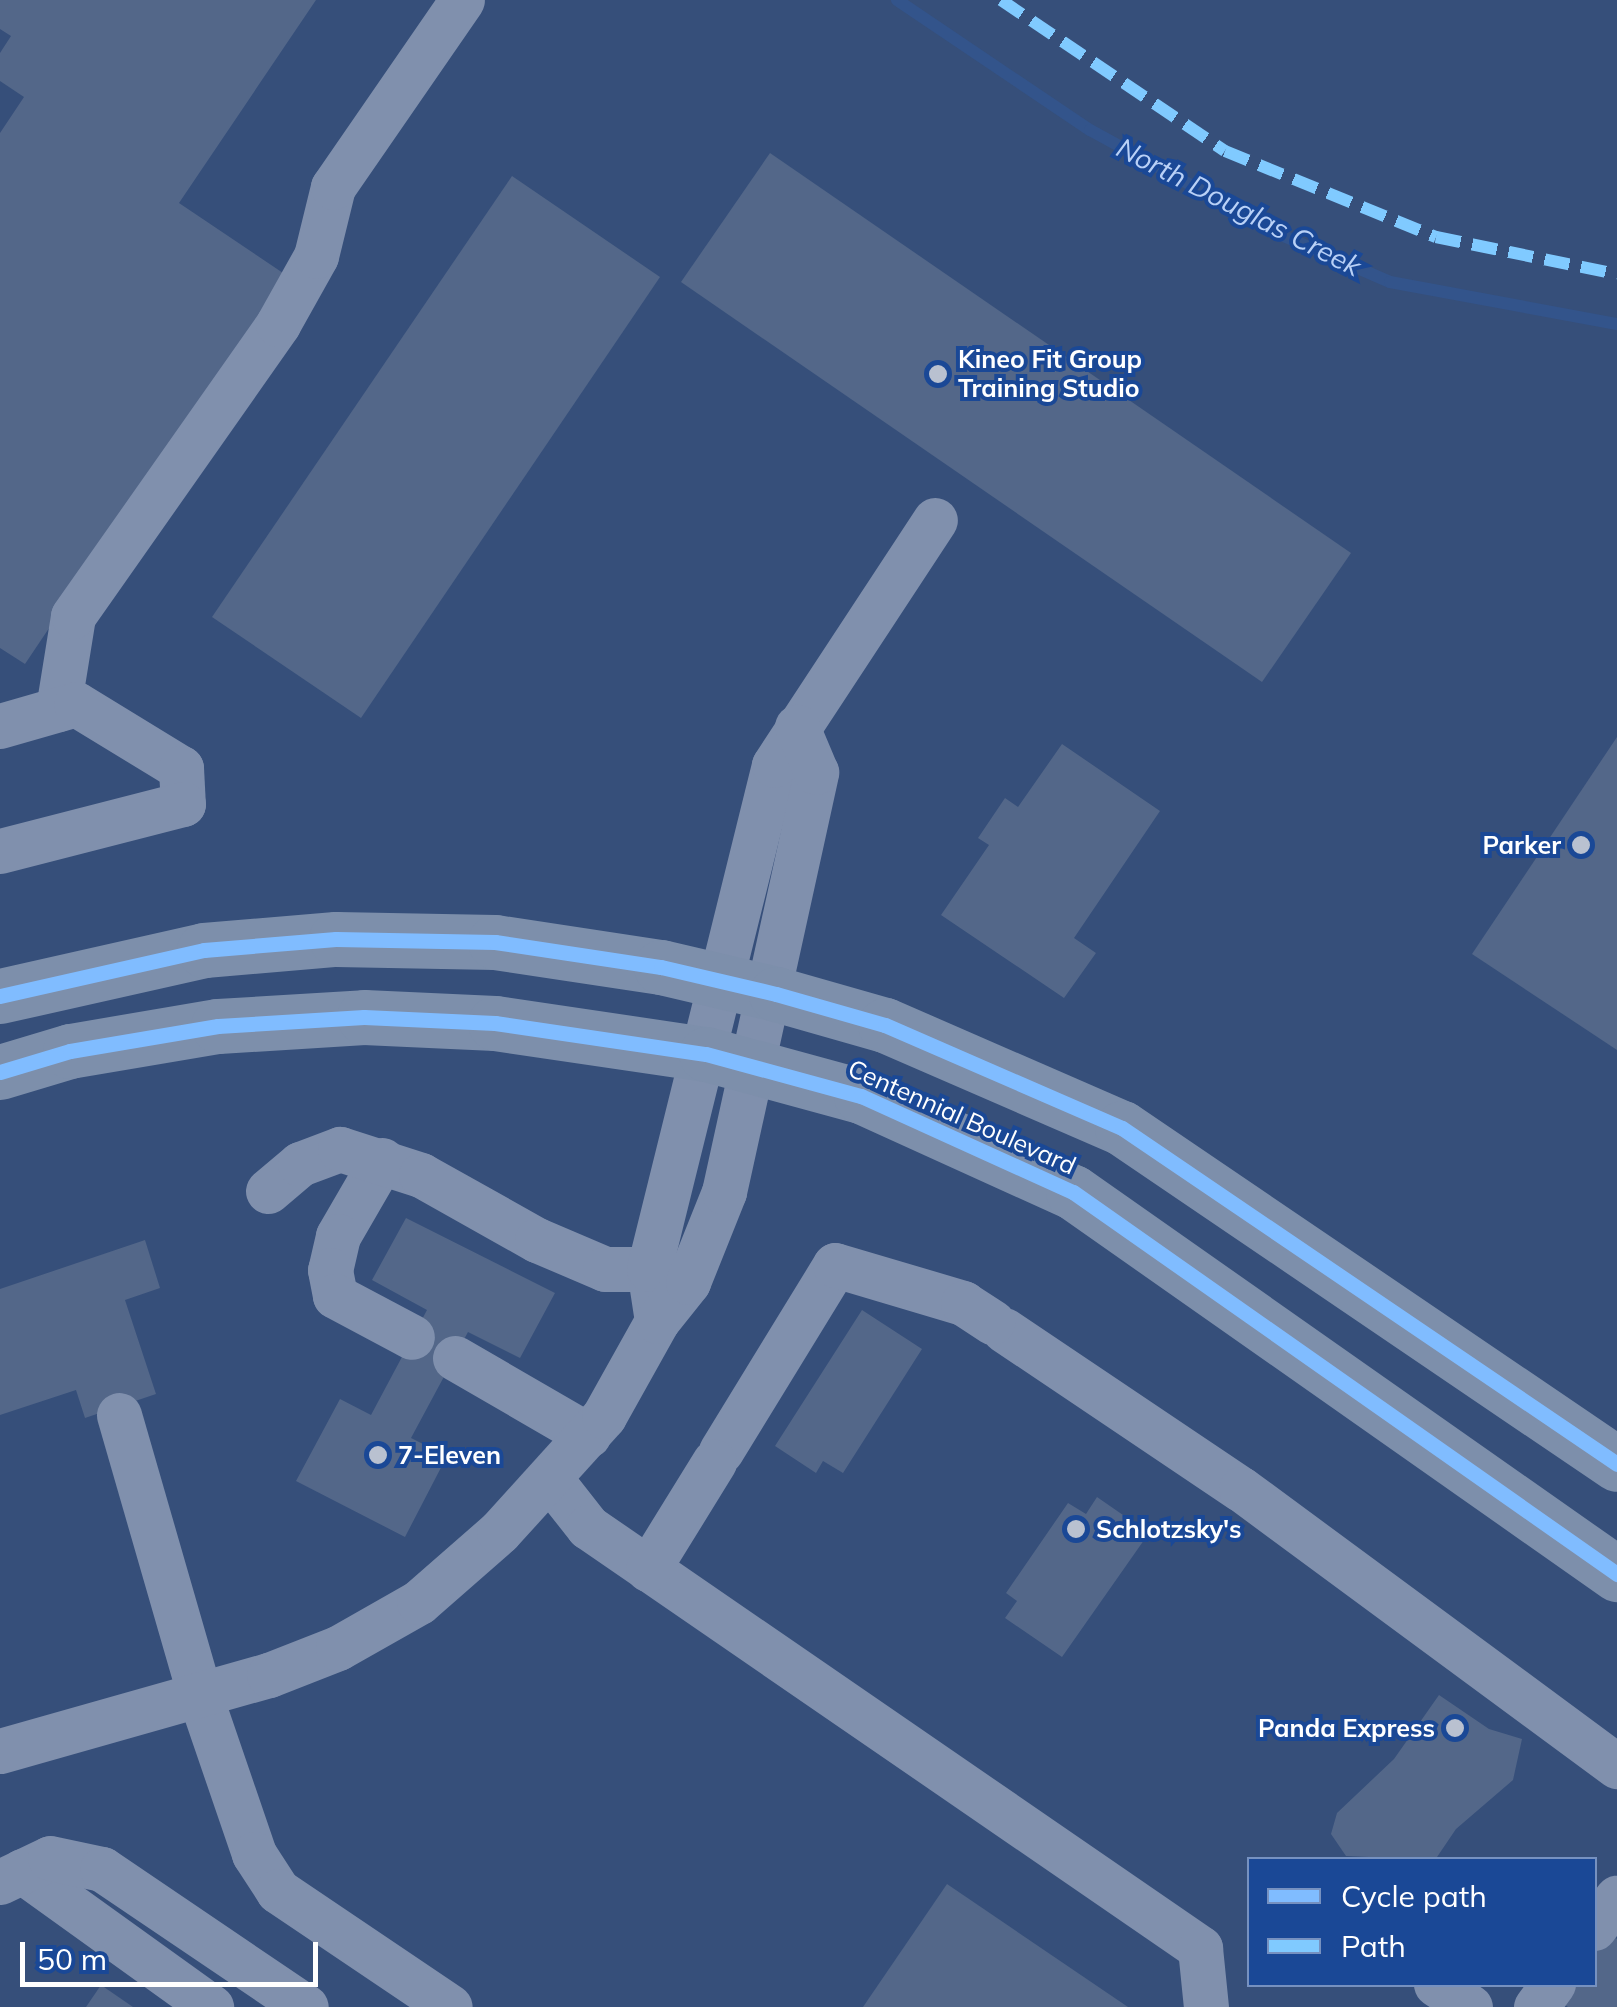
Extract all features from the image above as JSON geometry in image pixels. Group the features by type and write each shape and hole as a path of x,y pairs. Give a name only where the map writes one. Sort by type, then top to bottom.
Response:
{"main road":[{"name":"Centennial Boulevard","path":"0,996 204,950 336,939 495,942 747,987 884,1025 1122,1128 1617,1464"},
{"name":"Centennial Boulevard","path":"0,1072 70,1051 218,1026 364,1017 495,1023 730,1059 861,1096 1073,1192 1617,1574"}],"street":[{"path":"58,708 73,616 278,324 316,256 333,187 462,0"},
{"path":"0,1751 200,1696 338,1648 418,1602 551,1480 588,1436 658,1321 688,1282 709,1239 730,1059 747,987 816,772 796,727 935,520"},
{"path":"0,726 76,704 181,768 183,804 0,851"},
{"path":"658,1321 650,1269 730,1059"},
{"path":"268,1192 300,1164 340,1149 382,1160 606,1269 650,1269"},
{"path":"382,1160 338,1236 330,1270 336,1296 412,1337"},
{"path":"648,1569 835,1265 963,1303 1241,1489 1617,1766"},
{"path":"454,1358 588,1436"},
{"path":"119,1415 200,1696 254,1854 278,1890 450,2007"},
{"path":"551,1480 588,1527 1200,1948 1206,2007"},
{"path":"11,1876 50,1858 102,1870 306,2007"},
{"path":"11,1876 210,2007"},
{"path":"1597,1924 1617,1898"},
{"path":"1440,1987 1470,2007"}],"building":[{"path":"0,0 316,0 179,203 286,275 25,664 0,648 0,133 24,97 0,81 0,53 11,36 0,29"},
{"path":"770,153 1351,553 1262,682 681,282"},
{"path":"512,176 660,277 361,718 212,617"},
{"name":"Parker","path":"1617,737 1617,1050 1472,954"},
{"path":"1062,744 1160,811 1074,938 1096,953 1064,998 941,915 989,845 978,838 1005,798 1018,807"},
{"path":"406,1218 555,1293 520,1358 468,1332 411,1438 447,1456 405,1537 296,1481 340,1399 371,1415 427,1310 372,1280"},
{"path":"145,1240 160,1288 125,1300 156,1394 85,1418 76,1390 0,1415 0,1289"},
{"path":"862,1310 922,1349 843,1473 823,1461 816,1473 775,1446"},
{"path":"1097,1497 1149,1533 1062,1657 1005,1618 1017,1601 1006,1593 1068,1503 1086,1514"},
{"path":"1439,1695 1489,1729 1522,1739 1513,1780 1456,1829 1437,1857 1346,1856 1331,1834 1337,1813 1394,1759"},
{"path":"947,1884 1128,2007 863,2007"},
{"path":"1597,1926 1617,1939 1617,2007 1568,2007 1539,1987 1597,1987"},
{"path":"101,1985 133,2007 86,2007"}],"waterway":[{"name":"North Douglas Creek","path":"897,0 1090,130 1286,237 1390,282 1617,324"}],"marked path":[{"path":"1001,0 1225,151 1436,237 1617,274"}],"cycle path":[{"path":"0,996 204,950 336,939 495,942 661,967 885,1025 1122,1128 1617,1464"},
{"path":"0,1072 70,1051 218,1026 364,1017 495,1023 706,1054 861,1096 1073,1192 1617,1574"}],"place":[{"name":"Kineo Fit Group Training Studio","path":"938,374"},
{"name":"Parker","path":"1581,845"},
{"name":"7-Eleven","path":"378,1455"},
{"name":"Schlotzsky's","path":"1076,1529"},
{"name":"Panda Express","path":"1455,1728"}]}
